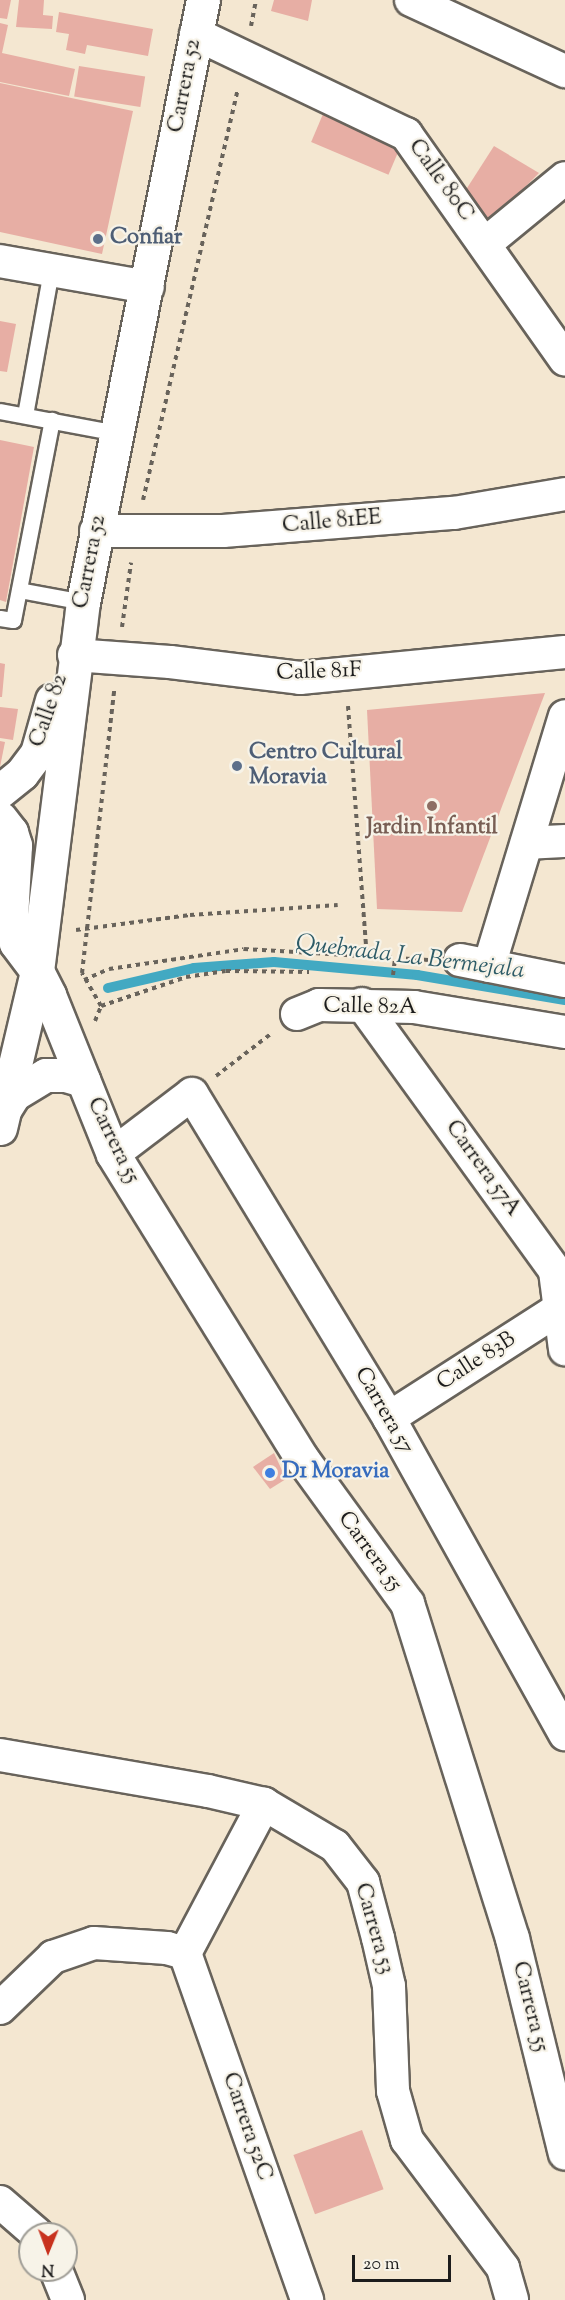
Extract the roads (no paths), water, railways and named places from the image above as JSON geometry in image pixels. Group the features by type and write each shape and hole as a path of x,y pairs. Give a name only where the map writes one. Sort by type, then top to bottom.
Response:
{"main road":[{"name":"Carrera 52","path":"2,1119 43,983 42,932 82,602 148,287 203,0"},
{"name":"Calle 82","path":"0,791 38,753 59,676 74,655"},
{"path":"0,818 11,832 15,845 11,918 16,943 43,983"},
{"name":"Carrera 55","path":"43,983 113,1154 303,1460 407,1603 512,1938 565,2152"},
{"path":"2,1119 14,1094 46,1075 65,1075 83,1080"}],"street":[{"path":"411,0 564,66"},
{"name":"Calle 80C","path":"196,34 406,134 486,243 565,359"},
{"path":"486,243 565,179"},
{"path":"0,261 148,287"},
{"name":"Calle 81EE","path":"96,531 135,533 223,531 454,513 565,494"},
{"name":"Calle 81F","path":"74,655 300,678 565,652"},
{"path":"565,716 527,843 475,963 565,981"},
{"path":"527,843 565,841"},
{"name":"Calle 82A","path":"297,1014 319,1005 362,1004 414,1007 565,1032"},
{"name":"Carrera 57A","path":"362,1004 555,1271 563,1306 561,1342 565,1349"},
{"name":"Carrera 57","path":"113,1154 192,1094 389,1418 565,1734"},
{"name":"Calle 83B","path":"389,1418 563,1306"},
{"name":"Carrera 53","path":"0,1755 208,1791 264,1804 335,1846 363,1882 389,1986 393,2091 407,2140 503,2268 512,2300"},
{"path":"0,2007 53,1957 94,1943 155,1946 185,1953 264,1804"},
{"name":"Carrera 52C","path":"185,1953 307,2300"},
{"path":"0,2202 23,2222"},
{"path":"61,2282 68,2300"}],"lane":[{"path":"25,415 51,270"},
{"path":"0,411 117,433"},
{"path":"0,618 13,620 51,420"},
{"path":"19,590 82,602"}],"waterway":[{"name":"Quebrada La Bermejala","path":"108,988 194,968 274,962 417,975 565,1000"}],"place":[{"name":"Confiar","path":"98,239"},
{"name":"Centro Cultural Moravia","path":"237,766"},
{"name":"Jardin Infantil","path":"432,806"},
{"name":"D1 Moravia","path":"270,1473"}]}
